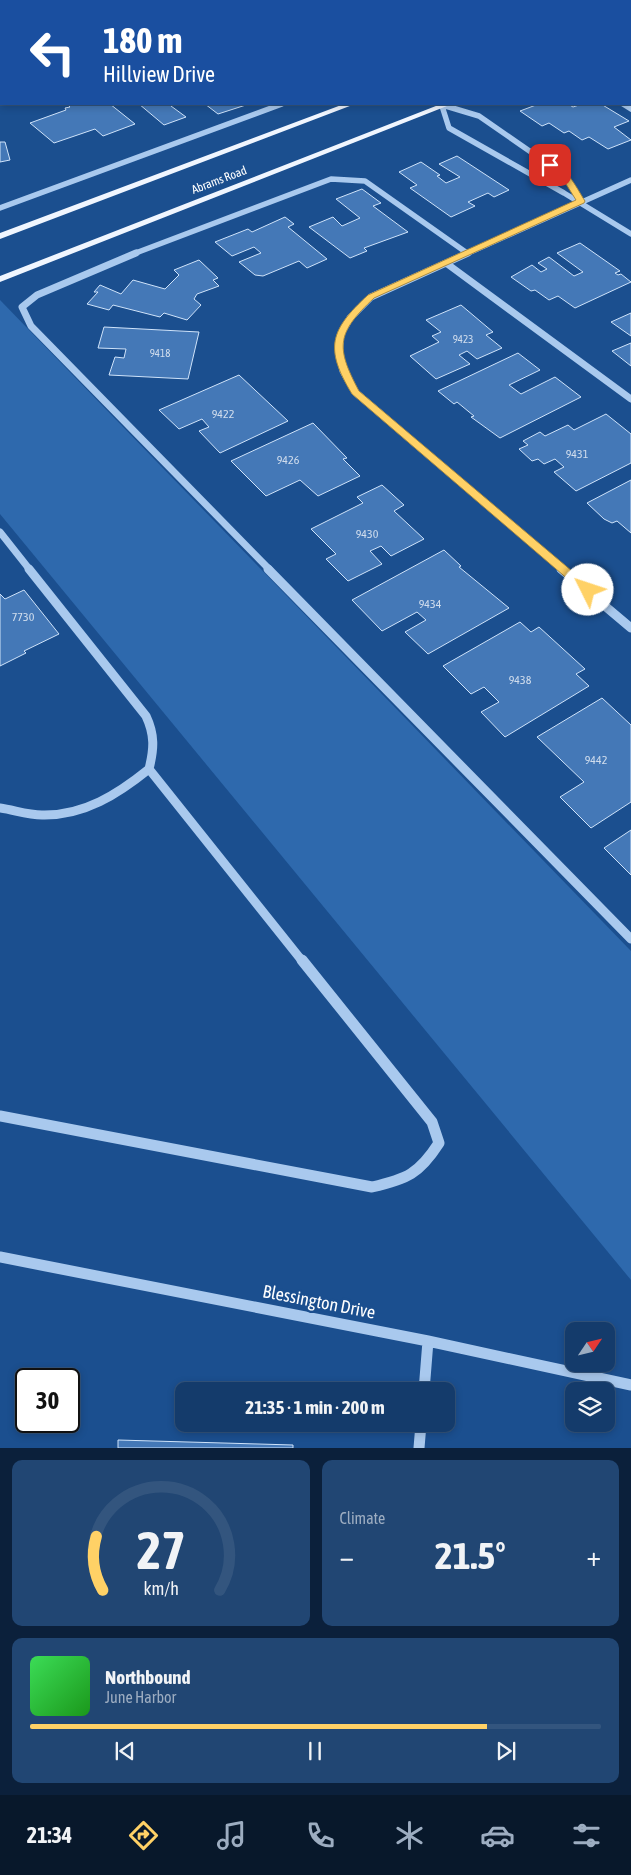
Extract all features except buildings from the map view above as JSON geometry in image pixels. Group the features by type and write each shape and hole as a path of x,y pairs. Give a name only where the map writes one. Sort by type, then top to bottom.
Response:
{"main road":[{"name":"Abrams Road","path":"0,236 348,105"},
{"name":"Abrams Road","path":"0,279 443,105"}],"street":[{"path":"0,208 279,105"},
{"path":"443,105 449,128 548,186 581,201 631,234"},
{"path":"443,105 479,116 564,175 581,201"},
{"path":"467,253 365,181 331,179 135,254 37,295 22,307 32,326 111,409 631,940"},
{"path":"631,180 371,297 353,314 339,335 341,365 356,392 631,628"},
{"path":"446,263 631,400"},
{"path":"0,532 146,716 154,733 155,748 149,769 122,791 82,811 42,815 0,808"},
{"path":"0,1116 372,1188 402,1180 427,1161 439,1143 432,1122 149,769"},
{"name":"Blessington Drive","path":"0,1258 428,1341 631,1385"},
{"path":"425,1382 428,1341"},
{"path":"419,1448 420,1432"}],"shaded area":[{"path":"0,300 631,951 631,1280 0,514"}],"route":[{"path":"550,165 564,175 581,201 371,297 353,314 339,335 341,365 356,392 588,590"}]}
